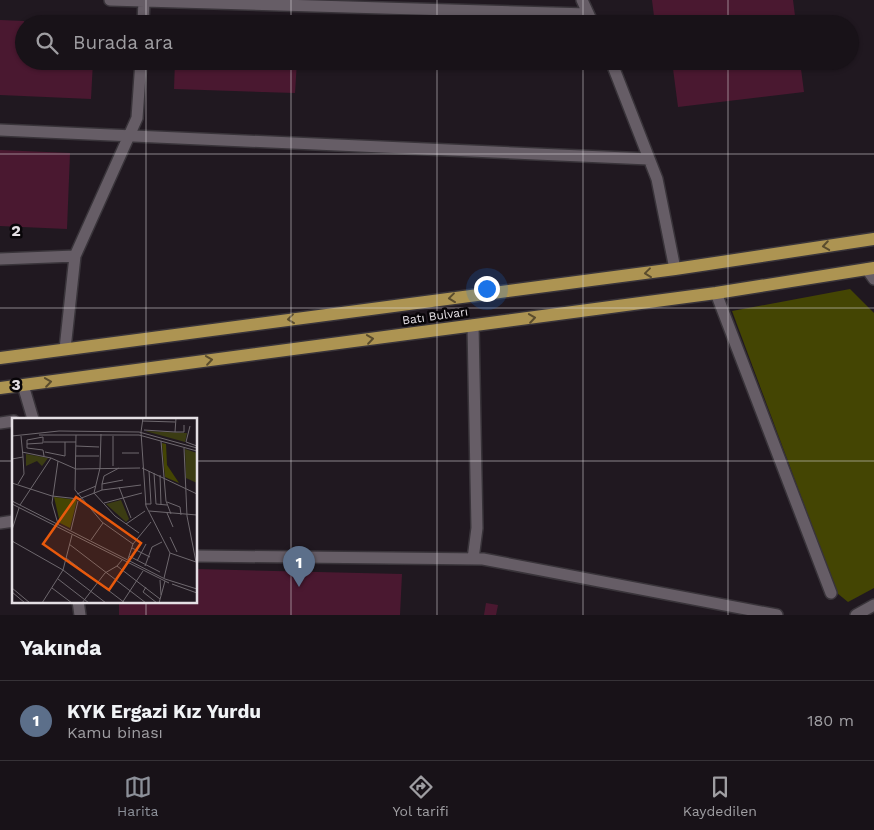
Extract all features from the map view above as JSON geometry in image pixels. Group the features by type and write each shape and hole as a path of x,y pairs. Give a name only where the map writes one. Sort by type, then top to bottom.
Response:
{"main road":[{"name":"Batı Bulvarı","path":"0,358 675,269 874,239"},
{"name":"Batı Bulvarı","path":"0,388 872,272"}],"street":[{"path":"110,0 492,15"},
{"path":"582,0 589,15"},
{"path":"143,15 144,1"},
{"path":"65,349 75,256 137,118 140,70"},
{"path":"615,70 657,179 675,269"},
{"path":"0,130 649,158"},
{"path":"0,259 75,256"},
{"path":"716,293 831,592"},
{"path":"473,325 477,528 473,559"},
{"path":"23,385 31,418"},
{"path":"198,556 473,559 777,615"},
{"path":"78,602 80,615"},
{"path":"856,615 874,605"}],"shaded area":[{"path":"850,289 874,313 874,588 848,602 837,593 732,311"}],"building":[{"path":"652,0 793,0 795,15 654,15"},
{"path":"0,20 15,21 15,70 93,70 91,99 0,95"},
{"path":"175,70 296,70 295,93 174,89"},
{"path":"673,70 801,70 804,92 678,107"},
{"path":"0,150 70,153 67,229 0,226"},
{"path":"198,569 402,574 400,615 119,615 119,602 198,602"},
{"path":"486,603 498,605 496,615 484,615"}],"place":[{"name":"KYK Ergazi Kız Yurdu","path":"299,587"}]}
